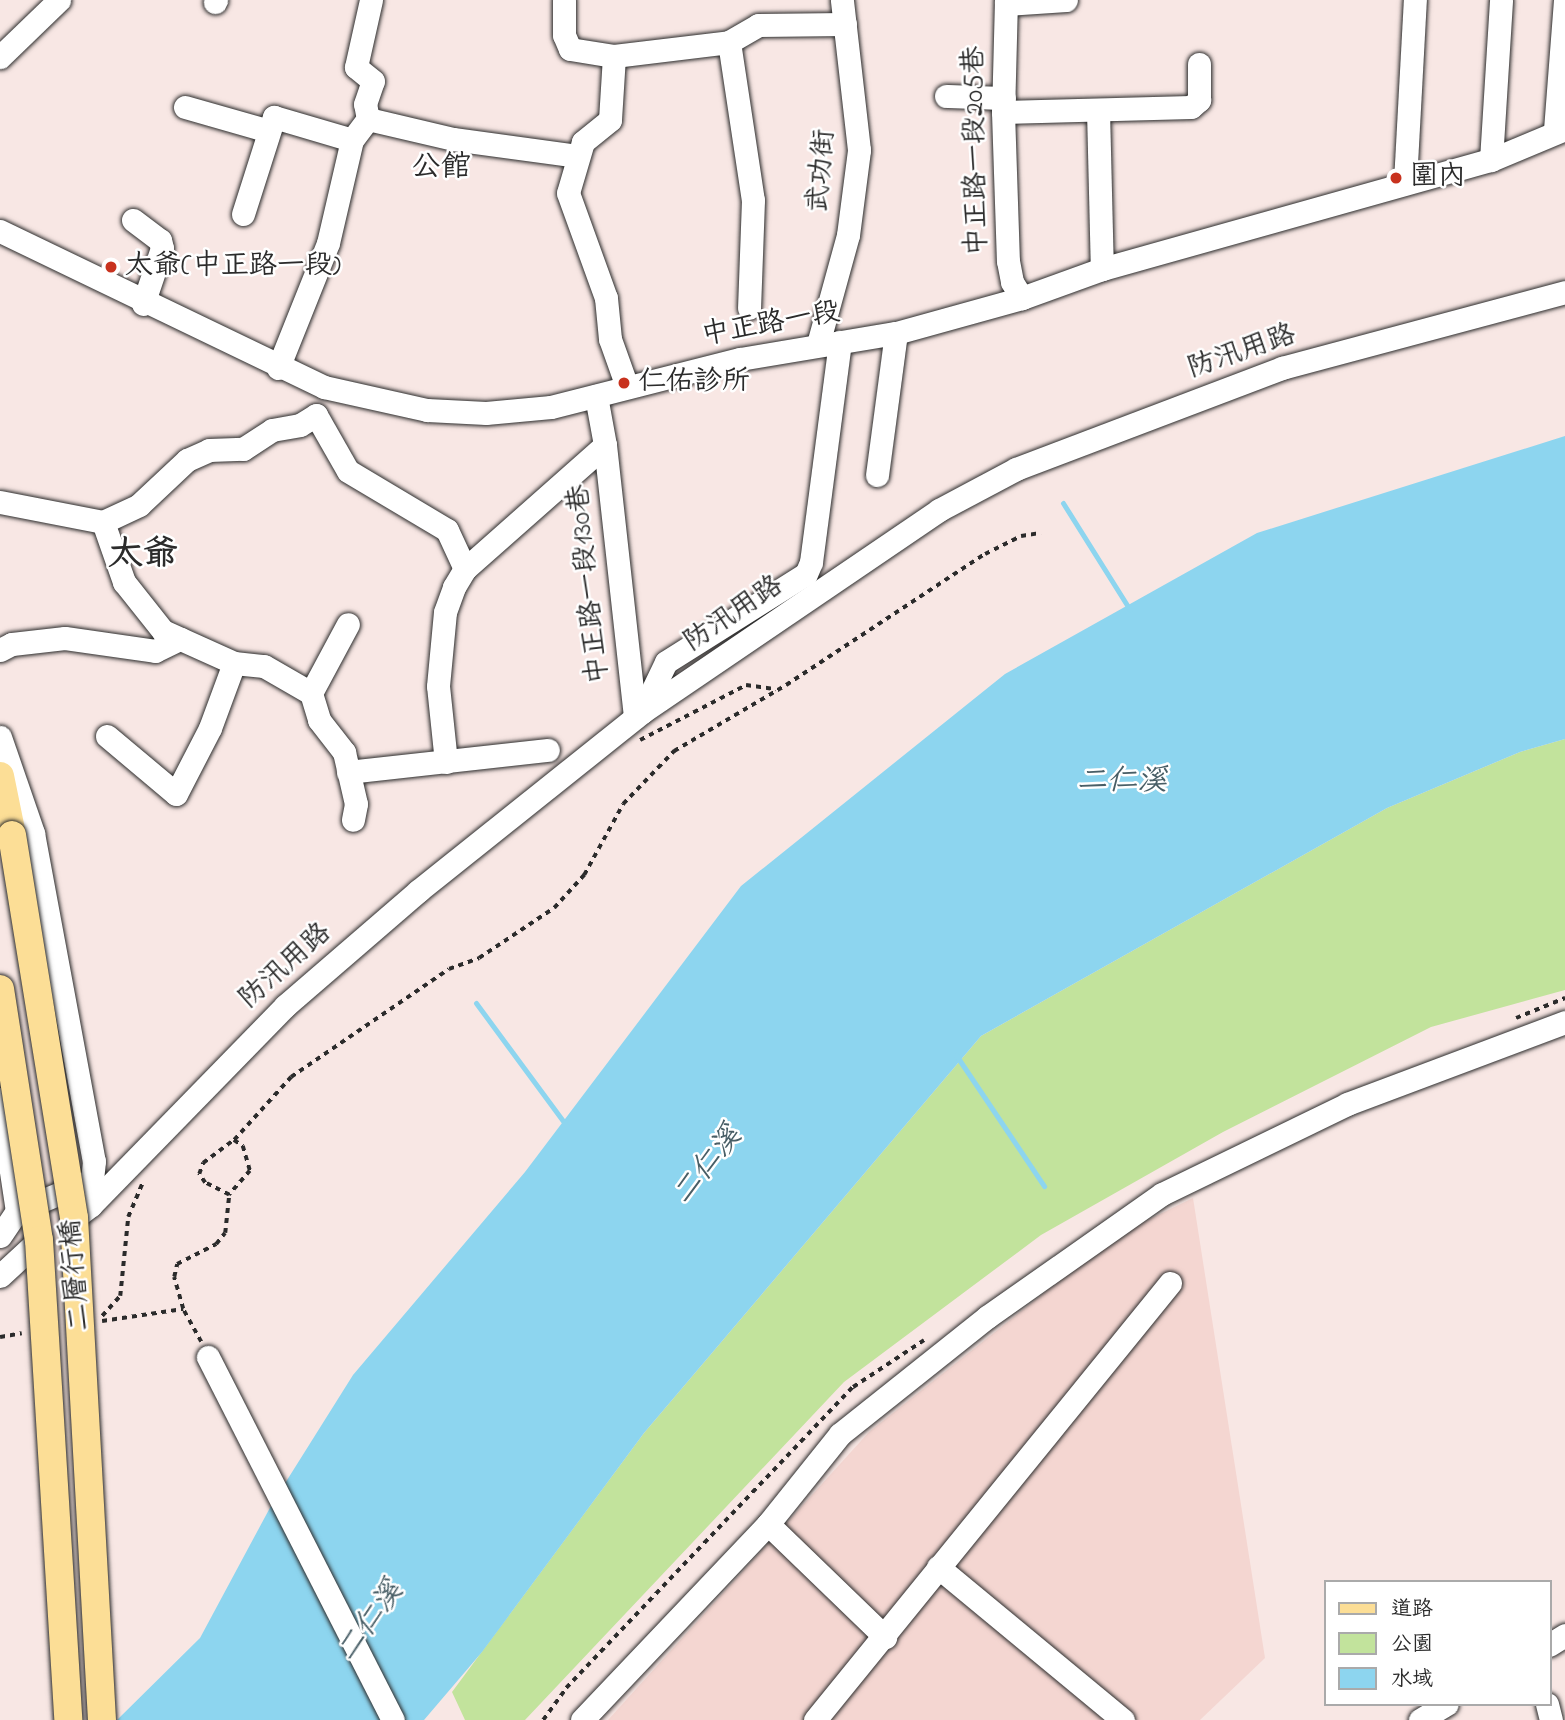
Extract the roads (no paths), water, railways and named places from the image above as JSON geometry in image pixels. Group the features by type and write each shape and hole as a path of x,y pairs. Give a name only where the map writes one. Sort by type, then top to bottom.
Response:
{"main road":[{"name":"二層行橋","path":"0,776 74,1217 102,1720"},
{"name":"二層行橋","path":"0,989 39,1240 68,1720"}],"street":[{"path":"0,57 59,0"},
{"path":"278,368 328,243 352,140 368,119 365,104 373,81 356,67 371,0"},
{"path":"564,0 564,35 570,49 614,56 729,42 758,25 845,24"},
{"name":"武功街","path":"632,719 666,662 806,574 811,562 829,343 848,236 859,150 842,0"},
{"path":"1006,2 1066,0"},
{"path":"1405,182 1415,0"},
{"path":"1491,160 1501,0"},
{"path":"1560,130 1565,1"},
{"name":"中正路一段205巷","path":"1006,2 1003,105 1007,261 1012,282 1022,298"},
{"path":"729,42 753,200 749,308"},
{"path":"614,56 610,120 583,142 568,193 606,298 610,339 626,384"},
{"path":"946,96 1003,105 1098,110 1196,106 1199,64"},
{"path":"185,107 269,131"},
{"path":"1098,110 1102,269"},
{"path":"243,214 274,117 352,140"},
{"path":"368,119 491,146 577,156"},
{"name":"中正路一段","path":"0,231 143,304 324,387 427,410 486,413 551,407 596,396 626,384 829,343 896,333 1022,298 1102,269 1491,160 1560,130"},
{"path":"133,220 160,240 162,248 143,304"},
{"name":"防汛用路","path":"74,1217 91,1205 285,1006 418,891 632,719 939,510 1016,469 1282,368 1565,292"},
{"path":"877,475 896,333"},
{"path":"0,502 103,522 139,505 198,455 209,450 243,449 272,430 300,425 316,415 324,387"},
{"name":"中正路一段130巷","path":"596,396 605,445 632,719"},
{"path":"316,415 348,471 447,530 465,569"},
{"name":"中正路一段130巷","path":"446,762 438,686 445,612 465,569 605,445"},
{"path":"103,522 124,582 163,631 234,663 264,666 312,693"},
{"path":"348,624 312,693 319,720 344,752 356,804 353,820"},
{"path":"0,650 12,644 71,638 155,651 180,639"},
{"path":"107,736 176,794 210,728 234,663"},
{"path":"0,737 33,833 94,1161 92,1180 17,1211 0,1236"},
{"path":"348,772 548,750"},
{"path":"582,1720 768,1524 840,1434 987,1317 1162,1194 1347,1104 1565,1022"},
{"path":"0,1099 17,1211"},
{"path":"0,1276 39,1240"},
{"path":"815,1720 886,1637 937,1567 1170,1283"},
{"path":"208,1357 393,1720"},
{"path":"768,1524 886,1637"},
{"path":"937,1567 1123,1720"},
{"path":"1420,1720 1444,1706"}],"water":[{"name":"二仁溪","path":"1565,436 1565,739 1520,752 1387,808 981,1036 644,1433 482,1652 424,1720 117,1720 200,1638 272,1504 353,1375 525,1172 741,886 1005,674 1257,533"}],"waterway":[{"path":"1063,503 1130,610"},
{"path":"476,1003 566,1125"},
{"path":"956,1055 1044,1186"}],"place":[{"name":"圍內","path":"1396,178"},
{"name":"太爺(中正路一段)","path":"111,267"},
{"name":"仁佑診所","path":"624,383"}],"district":[{"name":"公館","path":"441,168"},
{"name":"太爺","path":"143,556"}]}
